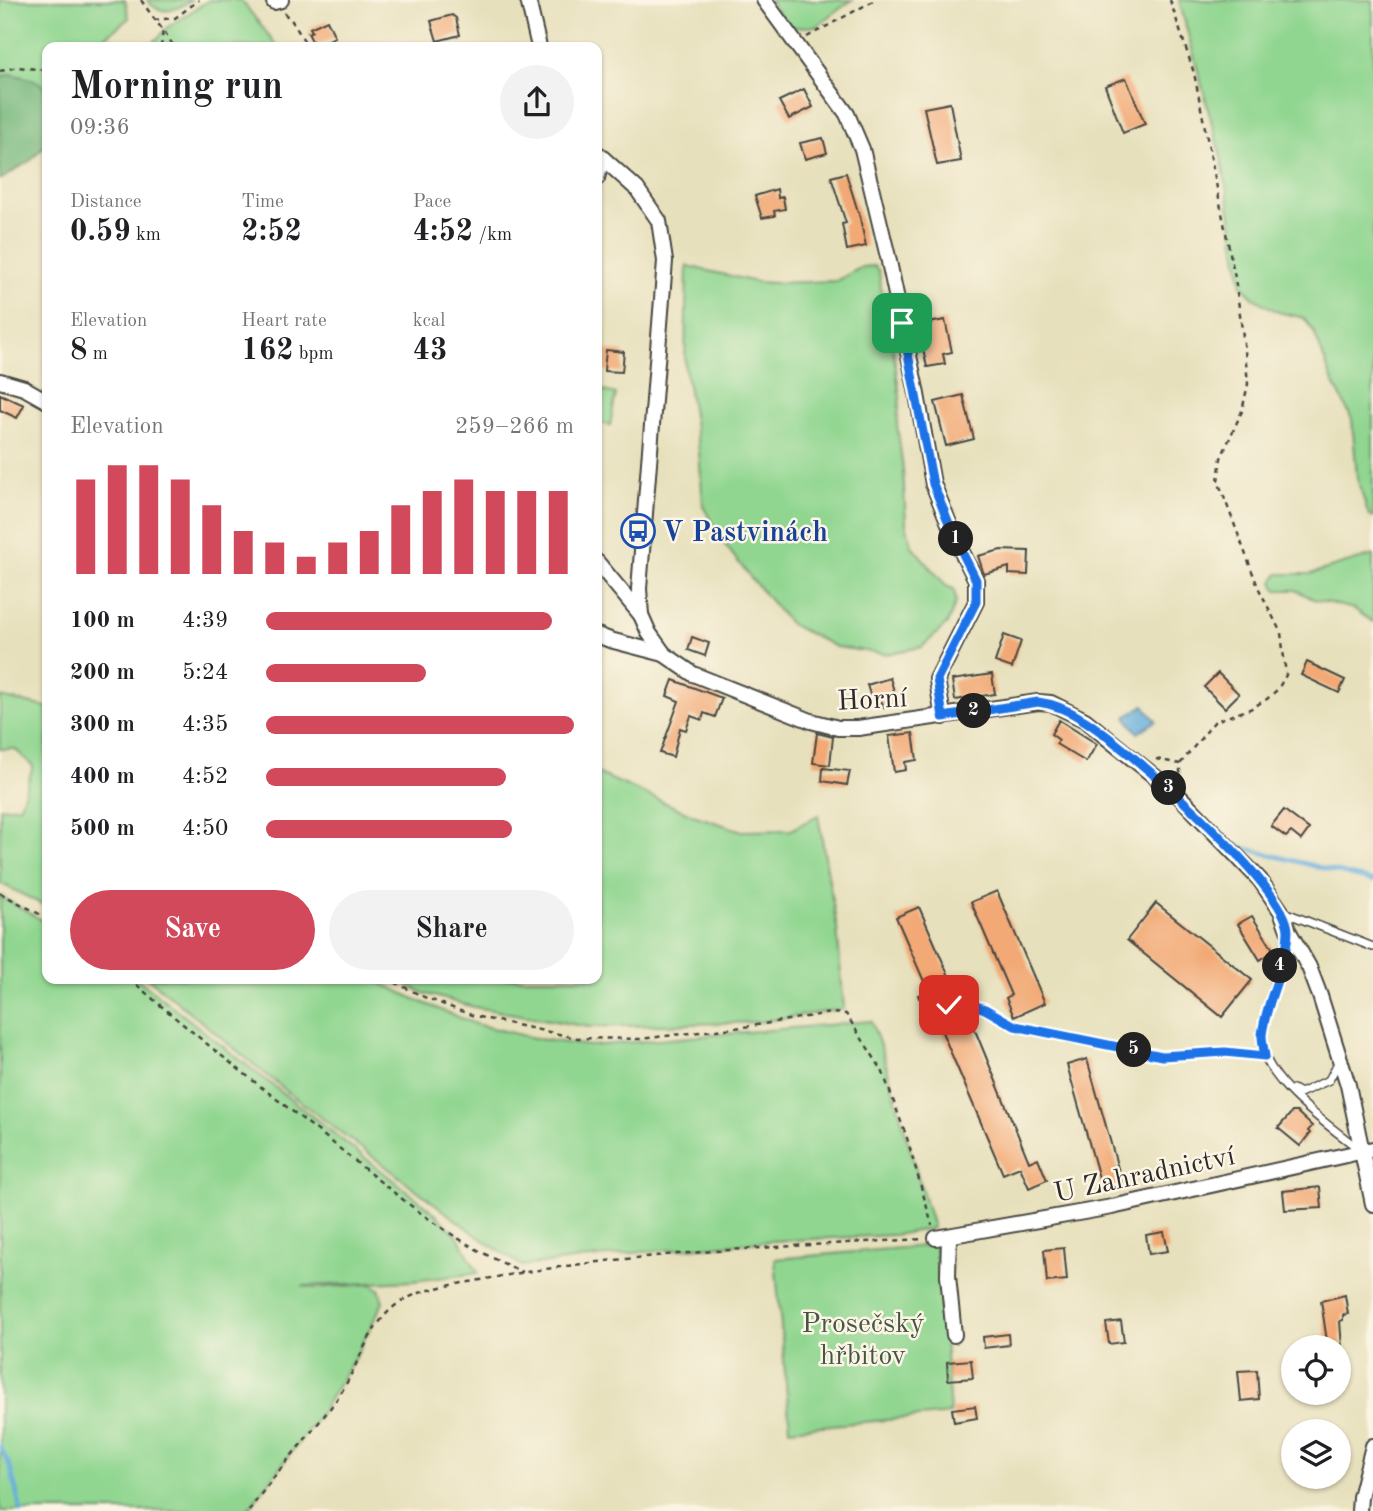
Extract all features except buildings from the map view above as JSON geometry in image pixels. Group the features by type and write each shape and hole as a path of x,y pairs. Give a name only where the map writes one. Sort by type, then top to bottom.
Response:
{"street":[{"path":"528,0 538,42"},
{"path":"764,0 847,114 862,149 911,362 933,484 976,580 976,602 937,679 943,717"},
{"name":"Horní","path":"602,158 637,189 659,221 665,261 639,589 641,615 649,633 664,654 693,674 811,721 838,728 943,717 1038,702 1051,704 1085,720 1180,797 1245,864 1281,911 1288,930 1310,967 1340,1058 1367,1149 1373,1204"},
{"path":"0,380 24,388 42,398"},
{"path":"602,568 641,615"},
{"path":"602,637 664,654"},
{"name":"U Zahradnictví","path":"942,1238 1112,1207 1367,1149"},
{"path":"942,1238 954,1335"},
{"path":"1359,1511 1373,1446"}],"lane":[{"path":"1281,911 1373,947"},
{"path":"1288,930 1262,1036 1265,1056 1275,1074 1314,1113 1367,1149"},
{"path":"1286,1085 1300,1093 1329,1080 1338,1068 1340,1058"}],"path":[{"path":"141,0 171,42"},
{"path":"154,20 175,18 199,0"},
{"path":"794,44 875,0"},
{"path":"1170,0 1194,73 1235,278 1245,351 1248,384 1242,411 1221,458 1218,481 1258,587 1281,633 1286,675 1278,688 1266,699 1250,709 1215,721 1180,764"},
{"path":"277,1 305,42"},
{"path":"162,42 163,29"},
{"path":"0,71 18,67 42,69"},
{"path":"0,893 42,915"},
{"path":"136,984 434,1224 479,1252 523,1272"},
{"path":"249,1511 338,1396 372,1334 393,1307 414,1295 523,1272 771,1248 942,1238 921,1194 907,1138 882,1070 846,1014 830,1013 751,1026 640,1039 577,1038 474,1016 398,984"},
{"path":"918,995 921,1003 931,1007 962,1004 976,1006 1015,1026 1162,1056 1225,1052 1265,1056"}],"green space":[{"path":"0,0 125,0 129,18 99,42 42,42 42,85 24,77 0,77"},
{"path":"147,0 191,0 180,7 163,10 157,9"},
{"path":"209,0 241,0 274,42 154,42 168,27"},
{"path":"769,0 852,0 816,26 790,28"},
{"path":"1179,0 1373,0 1373,518 1369,516 1357,478 1352,419 1331,377 1314,332 1304,318 1278,312 1252,297 1242,285 1222,161"},
{"path":"11,74 42,85 42,148 31,160 0,180 0,77"},
{"path":"687,266 756,282 776,283 836,281 862,267 874,266 879,271 884,317 893,349 900,397 897,425 906,524 912,546 946,586 954,589 956,602 947,624 922,647 886,654 836,647 790,624 722,541 703,506 699,451 685,367"},
{"path":"602,390 616,394 610,425 602,423"},
{"path":"1373,555 1373,622 1354,609 1313,599 1296,590 1277,590 1273,582 1278,574 1310,574"},
{"path":"0,697 42,706 42,904 0,883 0,808 20,806 33,766 15,749 0,749"},
{"path":"602,775 693,815 742,831 791,830 818,815 837,928 844,1009 759,1022 589,1027 474,1007 423,993 406,984 602,984"},
{"path":"0,896 42,920 42,984 144,984 430,1209 457,1235 478,1273 414,1281 302,1286 315,1288 371,1284 379,1289 383,1302 356,1356 318,1417 247,1511 0,1511"},
{"path":"155,984 383,984 475,1024 538,1039 590,1046 871,1021 933,1228 895,1235 772,1241 522,1266 480,1238 290,1094"},
{"name":"Prosečský hřbitov","path":"935,1245 950,1414 790,1429 775,1259"}],"water":[{"path":"1144,705 1156,721 1138,733 1126,717"}],"waterway":[{"path":"1233,845 1373,881"},
{"path":"0,1446 11,1469 21,1511"}],"place":[{"name":"V Pastvinách","path":"638,531"}],"route":[{"path":"902,323 933,484 976,580 976,602 937,679 943,717 1038,702 1051,704 1085,720 1180,797 1238,856 1260,880 1281,911 1288,930 1262,1036 1265,1056 1225,1052 1162,1056 1015,1026 976,1006 949,1005"}]}
